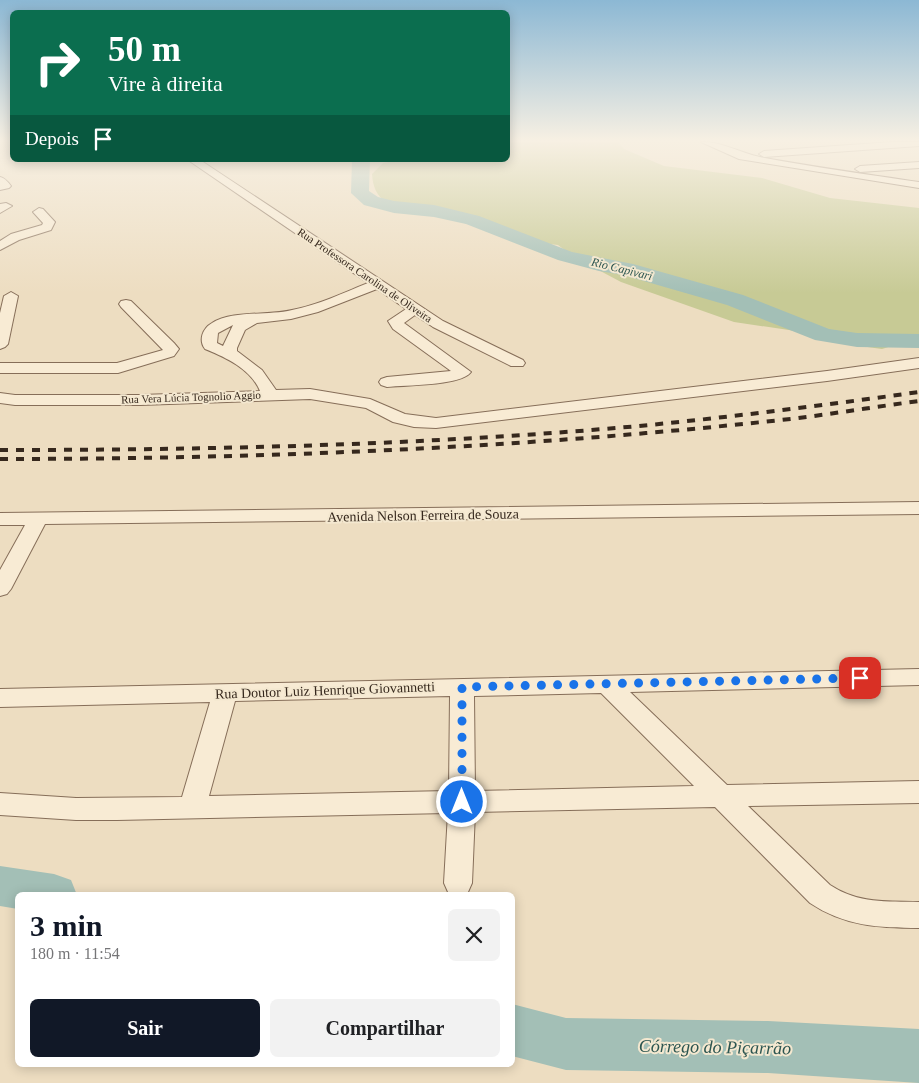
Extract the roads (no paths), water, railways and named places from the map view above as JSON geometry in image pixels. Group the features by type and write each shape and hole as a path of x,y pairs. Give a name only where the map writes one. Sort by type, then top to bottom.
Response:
{"street":[{"name":"Rua Professora Carolina de Oliveira","path":"242,193 438,324 517,363"},
{"path":"0,246 15,238 47,227 49,222 39,212"},
{"path":"233,355 229,348 235,332 243,324 254,319 291,315 313,309 379,284"},
{"path":"0,344 11,296"},
{"path":"0,368 104,369 162,356 171,351 169,346 126,304"},
{"path":"387,382 450,377 463,372 398,326 395,321 416,309"},
{"name":"Rua Vera Lúcia Tognolio Aggio","path":"0,398 15,400 140,400 223,398 269,394 265,382 256,372 233,355 210,346 208,339 210,332 218,324 254,319"},
{"path":"269,394 310,394 355,401 370,404 407,420 436,422 827,376 919,363"},
{"name":"Avenida Nelson Ferreira de Souza","path":"846,508 919,496"},
{"name":"Avenida Nelson Ferreira de Souza","path":"0,519 307,517 919,508"},
{"path":"0,589 38,519"},
{"name":"Rua Doutor Luiz Henrique Giovannetti","path":"0,698 919,677"},
{"path":"607,684 820,894 834,904 848,910 869,914 919,914"},
{"path":"458,883 462,802 462,687"},
{"path":"192,808 225,693"},
{"path":"0,804 76,809 192,808 919,792"}],"waterway":[{"name":"Rio Capivari","path":"360,193 371,201 394,207 434,211 472,220 565,256 599,265 625,269 735,300 824,335 857,340 919,341"},
{"name":"Córrego do Piçarrão","path":"0,886 36,892"},
{"name":"Córrego do Piçarrão","path":"515,1031 566,1044 768,1047 919,1056"}],"railway":[{"path":"0,450 320,445 479,438 639,426 779,411 919,392"},
{"path":"0,459 196,457 489,445 684,430 816,416 919,401"}]}
